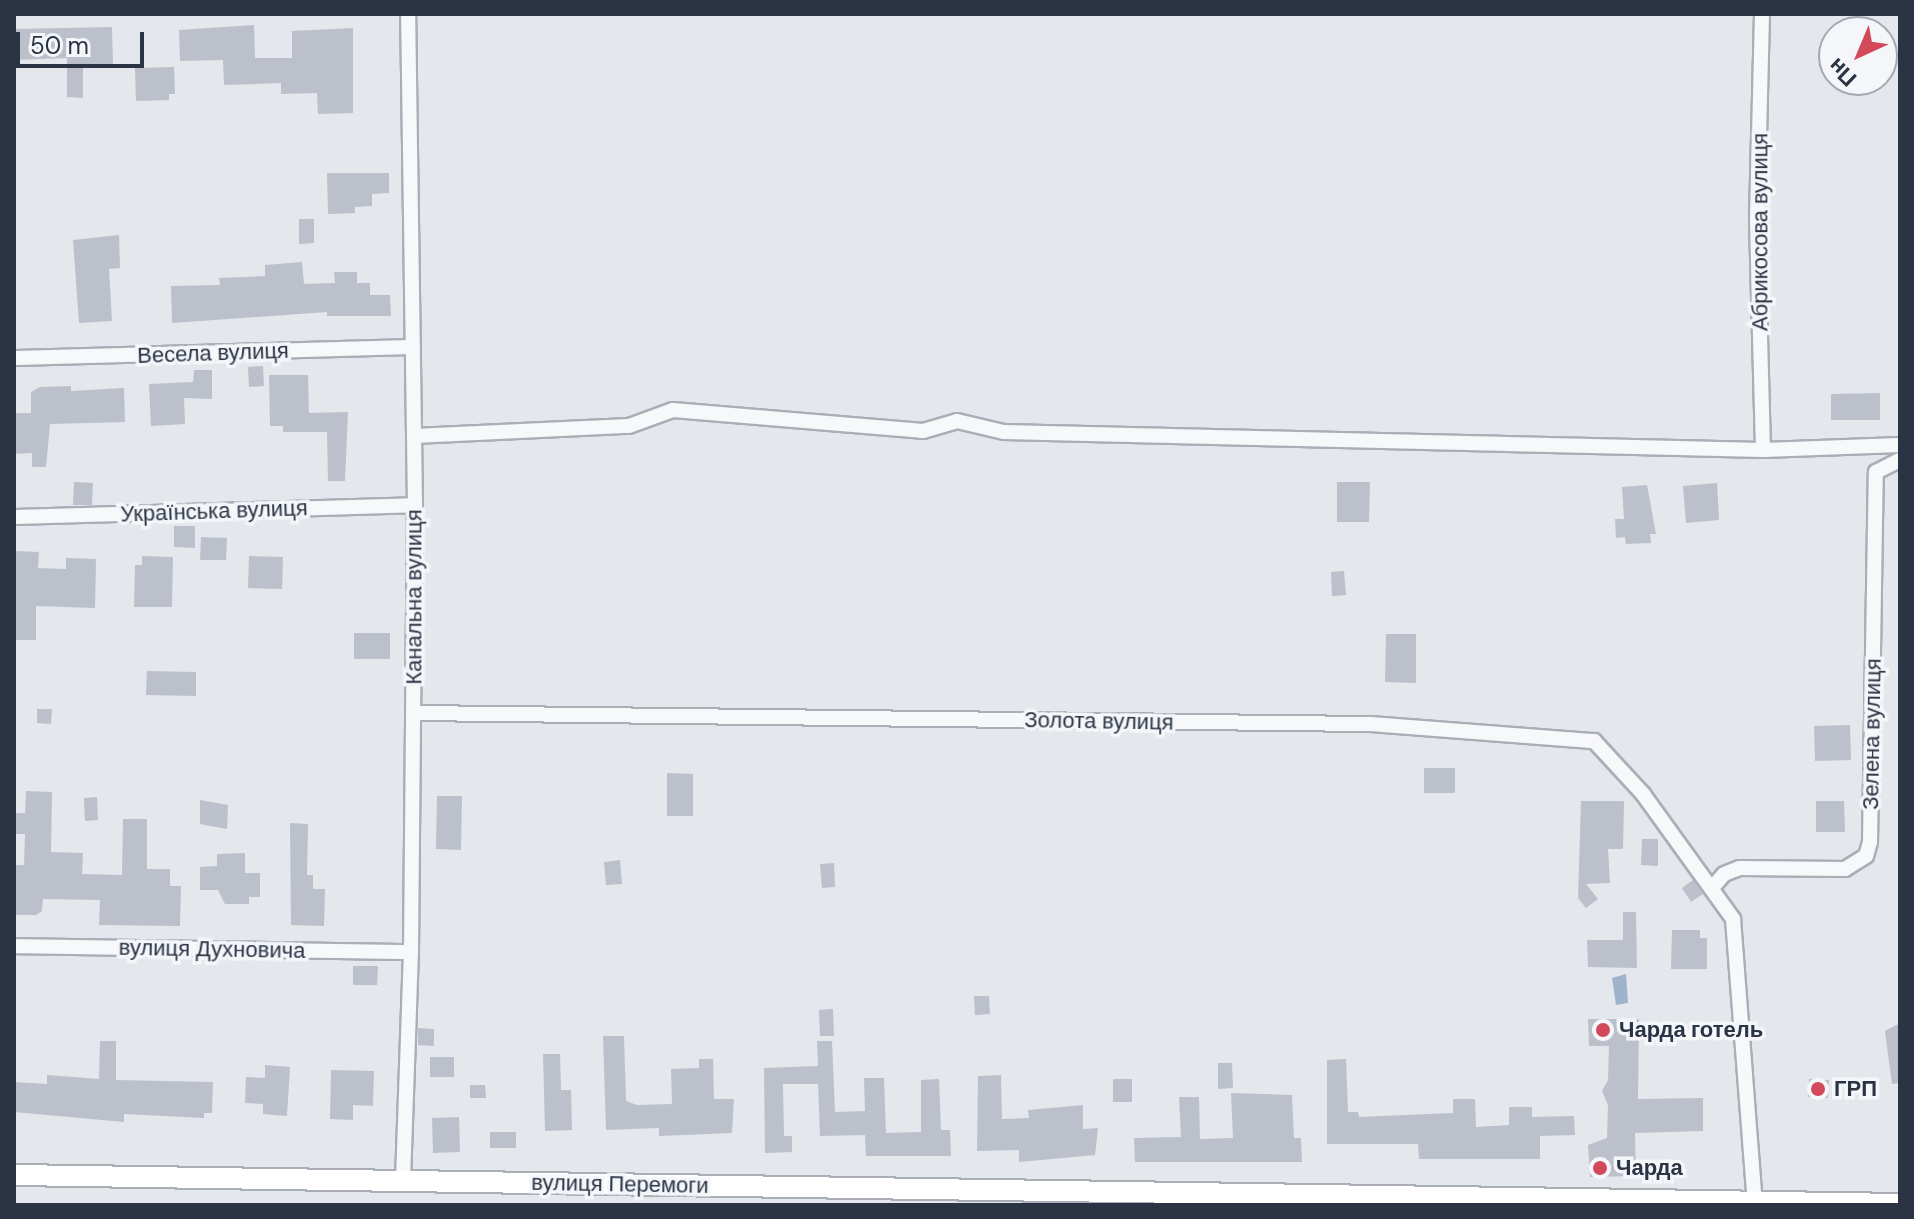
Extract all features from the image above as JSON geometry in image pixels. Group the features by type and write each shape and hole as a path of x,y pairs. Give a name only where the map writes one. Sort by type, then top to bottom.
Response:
{"street":[{"name":"Канальна вулиця","path":"403,1180 411,952 415,505 408,14"},
{"name":"Абрикосова вулиця","path":"1762,14 1757,221 1763,450"},
{"name":"Весела вулиця","path":"14,358 413,347"},
{"path":"414,436 629,426 673,410 923,431 957,421 1004,432 1763,450 1900,445"},
{"name":"Зелена вулиця","path":"1712,888 1724,874 1740,868 1845,869 1866,856 1870,842 1876,472 1900,460"},
{"name":"Українська вулиця","path":"14,517 415,505"},
{"name":"Золота вулиця","path":"413,713 1371,724 1594,741 1643,794 1712,888"},
{"path":"1712,888 1733,919 1740,956 1755,1202"},
{"name":"вулиця Духновича","path":"14,946 411,952"},
{"name":"вулиця Перемоги","path":"14,1175 1450,1201 1900,1204"}],"water":[{"path":"1626,974 1628,1003 1616,1005 1612,978"}],"building":[{"path":"254,25 255,58 292,58 292,31 353,28 353,113 318,114 317,93 281,94 281,83 224,85 223,60 180,61 179,30"},
{"path":"112,27 113,66 83,67 83,98 67,97 67,58 14,60 14,29"},
{"path":"174,67 175,94 169,94 169,100 136,101 135,68"},
{"path":"327,173 389,173 389,193 372,194 372,206 355,207 355,213 328,214"},
{"path":"299,219 314,219 314,243 299,244"},
{"path":"119,235 120,268 109,269 112,321 79,323 73,240"},
{"path":"302,262 304,284 335,283 334,272 357,272 357,283 370,283 370,295 390,295 391,316 327,316 327,312 172,323 171,286 220,285 219,278 265,276 265,265"},
{"path":"263,366 264,386 249,387 248,367"},
{"path":"194,370 212,370 212,399 184,398 185,424 151,426 149,384 193,382"},
{"path":"269,375 308,375 309,413 348,412 345,481 328,481 327,432 283,432 283,426 270,426"},
{"path":"71,386 71,391 124,388 125,422 50,424 46,467 32,467 32,453 14,454 14,413 31,413 31,392 40,387"},
{"path":"1880,393 1880,420 1831,420 1831,394"},
{"path":"74,482 93,483 92,505 73,505"},
{"path":"1337,482 1370,482 1369,522 1337,522"},
{"path":"1717,483 1719,520 1686,523 1683,486"},
{"path":"1647,485 1656,534 1650,534 1651,543 1626,544 1625,537 1616,538 1615,519 1624,519 1622,487"},
{"path":"174,526 195,526 195,548 174,547"},
{"path":"201,537 227,538 226,560 200,560"},
{"path":"14,551 39,552 38,568 66,569 66,558 96,559 95,608 36,606 36,640 14,640"},
{"path":"142,556 173,557 172,607 134,607 135,565 142,565"},
{"path":"249,556 283,557 282,589 248,588"},
{"path":"1344,571 1346,595 1332,596 1331,572"},
{"path":"354,633 390,633 390,659 354,659"},
{"path":"1386,634 1416,634 1416,683 1385,682"},
{"path":"147,671 196,672 196,696 146,695"},
{"path":"37,709 52,709 51,724 37,723"},
{"path":"1850,725 1851,760 1815,761 1814,726"},
{"path":"1424,768 1455,768 1455,793 1424,793"},
{"path":"667,773 693,774 693,816 667,816"},
{"path":"26,791 52,792 51,852 83,853 82,874 122,875 123,819 147,819 147,869 170,869 170,886 181,886 180,926 99,925 100,900 43,899 42,911 36,915 14,915 14,865 24,865 25,834 14,834 14,813 25,813"},
{"path":"437,796 462,796 461,850 436,849"},
{"path":"97,797 98,820 85,821 84,798"},
{"path":"200,800 228,805 227,829 200,824"},
{"path":"1581,801 1624,801 1623,849 1608,849 1610,883 1586,884 1598,899 1586,908 1578,898"},
{"path":"1816,801 1844,801 1845,832 1816,832"},
{"path":"290,823 308,824 307,875 313,875 313,889 325,889 324,926 291,925"},
{"path":"1642,839 1658,839 1658,866 1641,865"},
{"path":"245,853 245,873 260,873 260,897 249,897 249,904 225,904 218,890 200,890 200,867 217,866 217,854"},
{"path":"620,860 622,884 606,885 604,862"},
{"path":"834,863 835,887 822,888 820,864"},
{"path":"1693,880 1703,894 1691,902 1682,888"},
{"path":"1623,912 1636,912 1637,968 1588,967 1587,940 1623,940"},
{"path":"1672,930 1700,930 1700,938 1707,938 1707,969 1671,969"},
{"path":"353,966 378,966 377,985 353,985"},
{"path":"974,996 989,996 990,1014 975,1015"},
{"path":"833,1009 834,1036 820,1036 819,1010"},
{"path":"1588,1019 1639,1019 1638,1099 1703,1098 1703,1131 1635,1133 1636,1176 1590,1177 1588,1145 1607,1138 1608,1105 1602,1091 1608,1080 1609,1046 1589,1046"},
{"path":"1900,1023 1900,1083 1892,1084 1885,1031"},
{"path":"418,1028 434,1029 434,1046 418,1045"},
{"path":"603,1036 624,1036 626,1101 637,1105 672,1104 671,1069 699,1068 699,1059 713,1059 714,1099 734,1099 732,1133 659,1136 659,1128 606,1130"},
{"path":"100,1041 116,1041 116,1080 213,1082 212,1113 204,1113 204,1118 124,1114 124,1122 14,1112 14,1082 47,1084 47,1075 99,1079"},
{"path":"817,1041 832,1041 835,1112 865,1111 864,1078 884,1078 886,1133 921,1132 921,1080 939,1079 941,1130 950,1130 951,1156 866,1156 865,1135 820,1136 818,1084 783,1084 784,1136 792,1136 792,1152 765,1153 764,1068 818,1066"},
{"path":"543,1054 560,1054 561,1090 571,1090 572,1130 545,1131"},
{"path":"430,1057 454,1057 454,1077 430,1077"},
{"path":"1346,1059 1348,1112 1358,1112 1359,1117 1453,1113 1453,1099 1475,1099 1476,1127 1509,1125 1509,1107 1532,1107 1532,1117 1574,1116 1575,1135 1540,1136 1540,1159 1419,1159 1418,1144 1327,1144 1327,1060"},
{"path":"1218,1063 1232,1063 1233,1088 1218,1089"},
{"path":"265,1065 290,1067 287,1116 263,1114 263,1104 245,1103 246,1077 265,1078"},
{"path":"331,1070 374,1071 373,1106 353,1105 353,1120 330,1119"},
{"path":"1001,1075 1002,1119 1029,1118 1028,1110 1083,1105 1083,1129 1098,1128 1095,1155 1019,1162 1019,1150 977,1151 978,1076"},
{"path":"1113,1079 1132,1079 1132,1102 1113,1102"},
{"name":"ГРП","path":"1809,1079 1829,1080 1828,1098 1808,1097"},
{"path":"470,1085 485,1085 486,1098 470,1098"},
{"path":"1231,1093 1292,1095 1294,1138 1301,1138 1302,1162 1135,1162 1134,1138 1181,1137 1179,1097 1199,1097 1200,1139 1233,1138"},
{"path":"459,1117 460,1152 433,1153 432,1118"},
{"path":"490,1132 516,1132 516,1148 490,1148"}],"place":[{"name":"Чарда готель","path":"1603,1030"},
{"name":"ГРП","path":"1818,1089"},
{"name":"Чарда","path":"1600,1168"}]}
